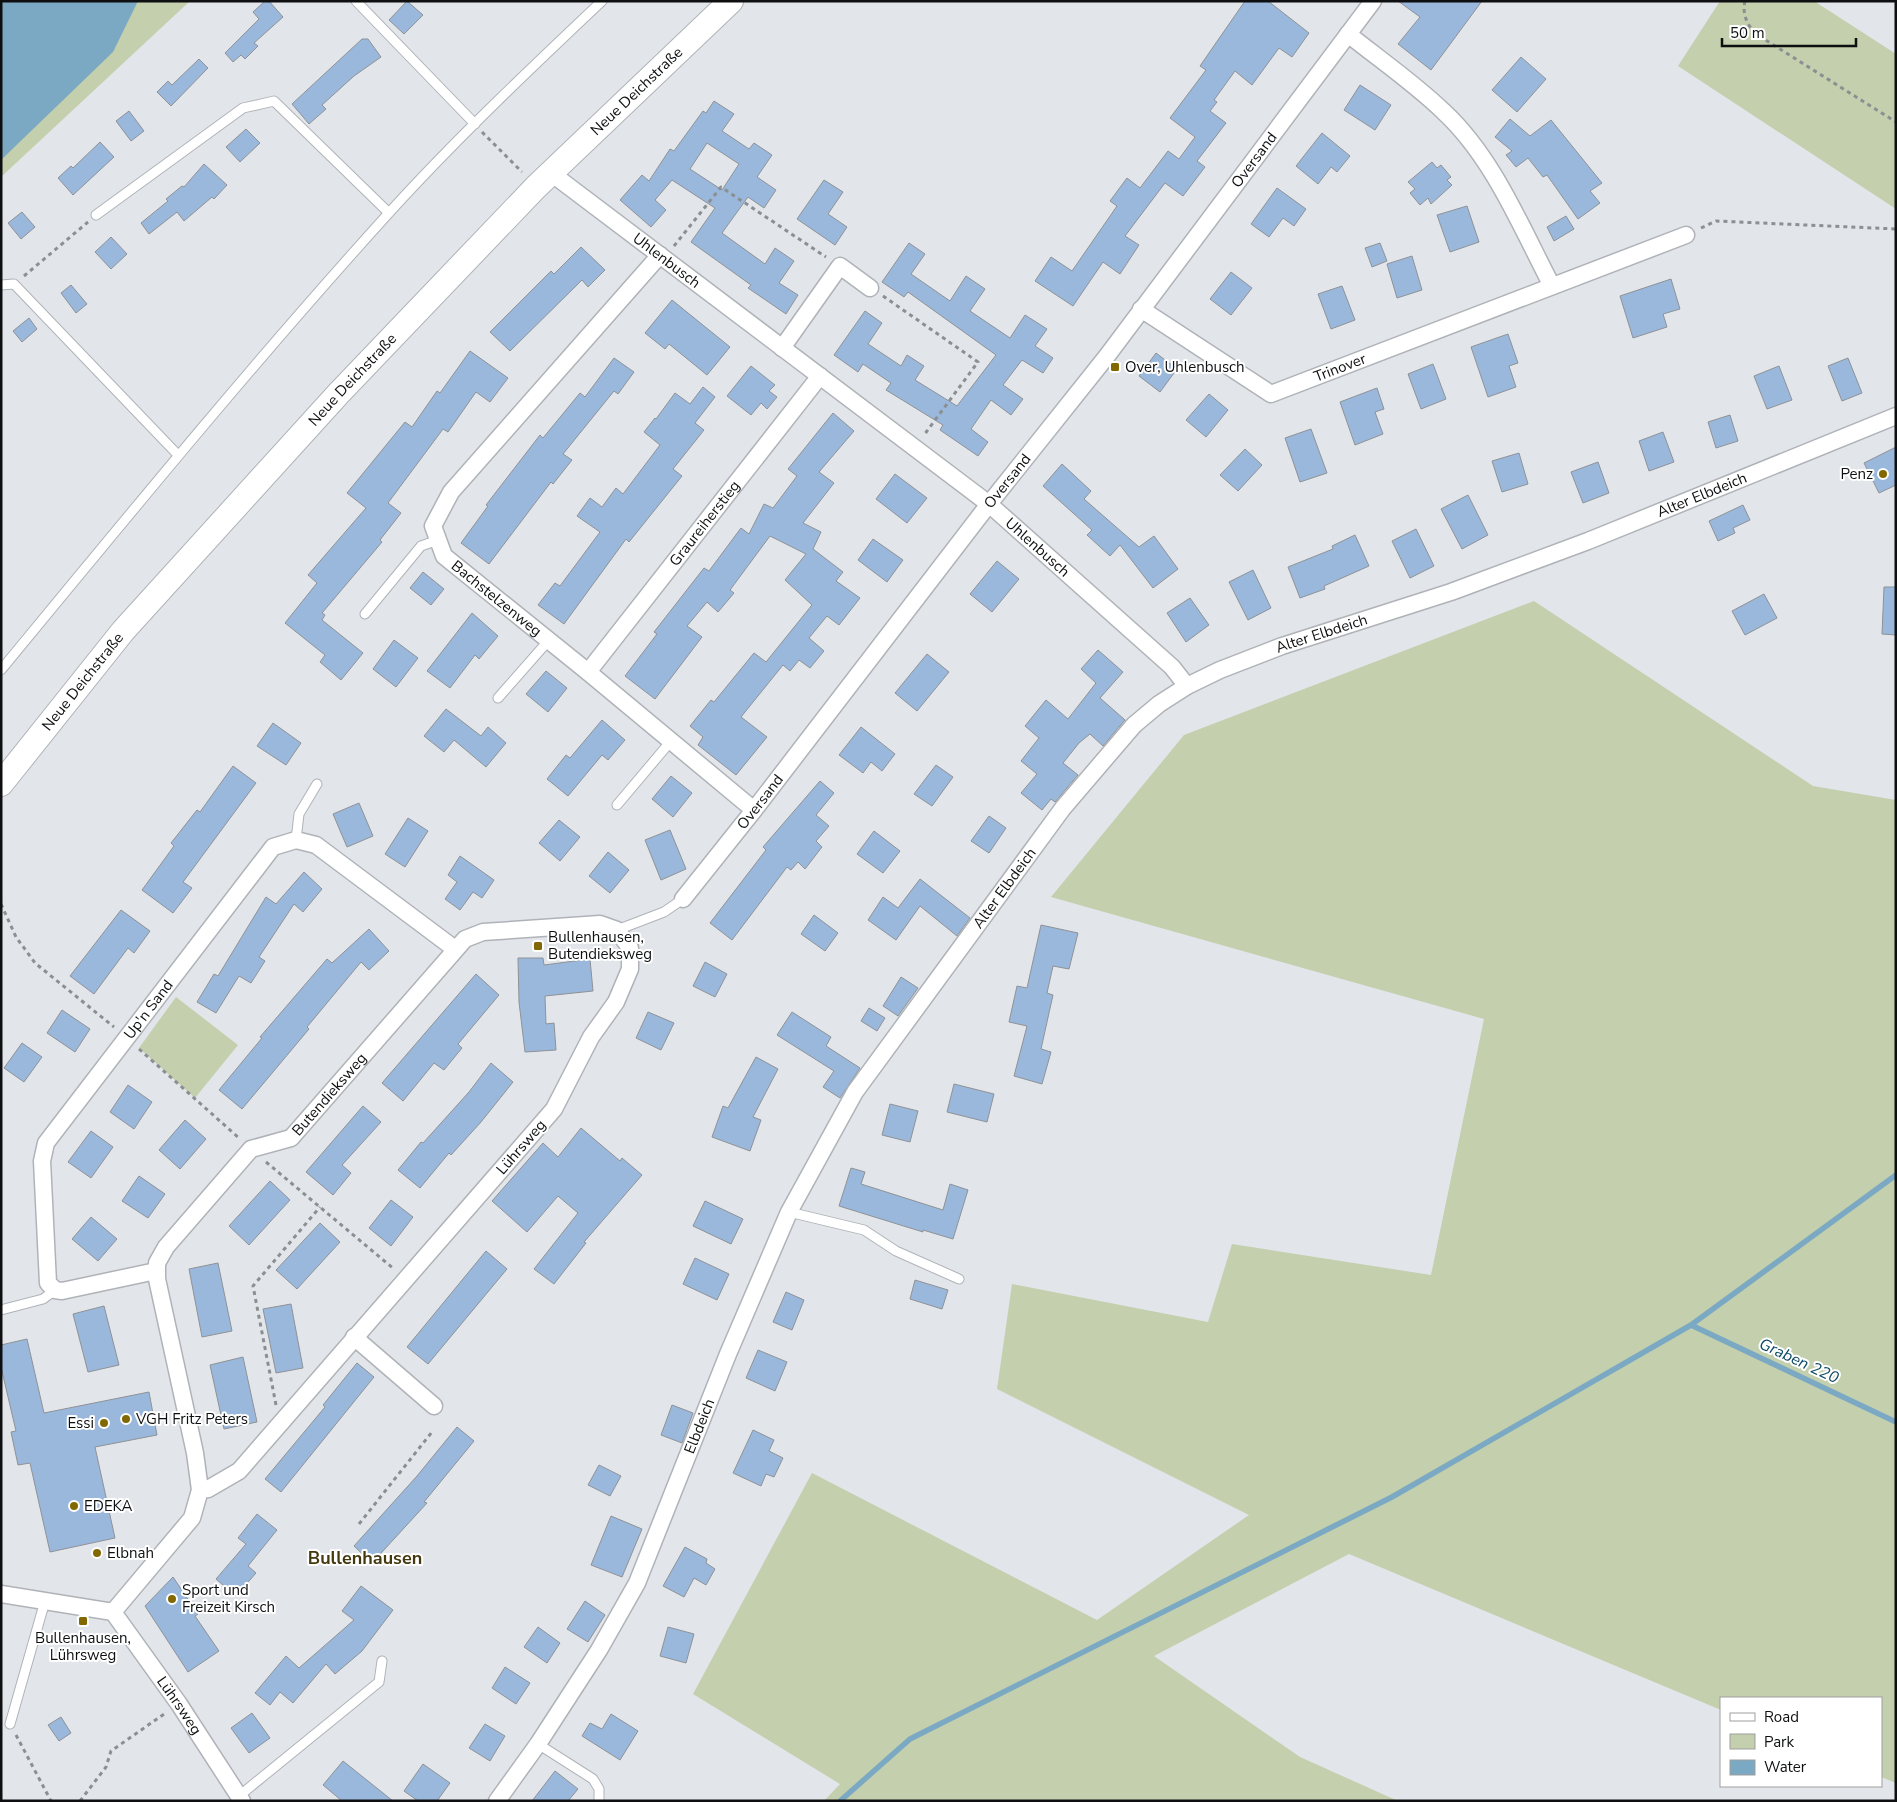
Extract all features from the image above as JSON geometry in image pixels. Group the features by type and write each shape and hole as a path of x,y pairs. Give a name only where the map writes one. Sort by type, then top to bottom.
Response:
{"street":[{"name":"Neue Deichstraße","path":"1,784 123,630 339,393 543,180 731,1"},
{"name":"Oversand","path":"683,899 754,810 989,504 1107,356 1372,1"},
{"path":"1348,34 1444,111 1470,142 1499,185 1552,286"},
{"name":"Uhlenbusch","path":"543,180 662,257 989,504 1172,667 1187,686"},
{"name":"Trinover","path":"1141,309 1271,394 1686,235"},
{"path":"438,540 434,526 451,492 662,257"},
{"path":"782,348 840,266 870,288"},
{"name":"Graureiherstieg","path":"588,672 820,376"},
{"name":"Alter Elbdeich","path":"889,1045 1063,808 1092,772 1134,725 1159,704 1187,686 1282,646 1451,592 1588,541 1896,416"},
{"name":"Bachstelzenweg","path":"438,540 444,556 549,640 754,810"},
{"path":"296,840 316,845 455,949"},
{"name":"Up'n Sand","path":"55,1290 48,1284 46,1276 42,1161 46,1143 273,847 296,840"},
{"name":"Butendieksweg","path":"251,1149 291,1138 464,939 483,932 591,924 600,924 617,930"},
{"name":"Lührsweg","path":"200,1490 208,1489 239,1471 554,1109 591,1037 616,1002 630,969 630,948 617,930"},
{"name":"Elbdeich","path":"497,1801 538,1744 599,1650 637,1584 728,1354 789,1212 855,1092 889,1045"},
{"path":"1,1594 113,1612 192,1518 200,1490 195,1453 156,1271 157,1263 166,1247 251,1149"},
{"path":"55,1290 72,1290 156,1271"},
{"path":"354,1337 434,1406"},
{"name":"Lührsweg","path":"113,1612 179,1704 240,1798"}],"lane":[{"path":"356,1 475,124"},
{"path":"1,670 178,455 388,213 475,124 602,1"},
{"path":"96,215 243,108 274,101 388,213"},
{"path":"1,284 14,284 178,455"},
{"path":"366,614 421,546 438,540"},
{"path":"498,698 549,640"},
{"path":"617,806 671,740"},
{"path":"296,840 299,814 317,784"},
{"name":"Oversand","path":"617,930 664,912 683,899"},
{"path":"789,1212 864,1230 896,1251 959,1279"},
{"path":"1,1310 43,1299 55,1290"},
{"path":"10,1724 45,1601"},
{"path":"240,1798 379,1682 382,1662"},
{"path":"538,1744 593,1779 599,1788 599,1801"}],"path":[{"path":"1745,1 1744,16 1749,27 1756,34 1896,122"},
{"path":"475,124 543,180"},
{"path":"662,257 721,187 840,266"},
{"path":"14,284 96,215"},
{"path":"1686,235 1716,221 1896,229"},
{"path":"870,288 978,362 915,448"},
{"path":"1,904 16,937 35,963 128,1037 251,1149 406,1279"},
{"path":"280,1424 253,1286 320,1207"},
{"path":"359,1524 432,1432"},
{"path":"80,1801 106,1767 111,1751 179,1704"},
{"path":"10,1724 51,1801"}],"green space":[{"path":"1,1 190,1 1,177"},
{"path":"1720,1 1814,1 1896,54 1896,209 1678,66"},
{"path":"1534,601 1813,786 1896,800 1896,1783 1882,1777 1882,1697 1720,1697 1720,1710 1349,1554 1154,1656 1300,1757 1398,1801 824,1801 840,1784 693,1694 812,1473 1097,1620 1249,1515 997,1389 1012,1284 1208,1322 1232,1244 1431,1275 1484,1019 1051,897 1184,735"},
{"path":"176,997 238,1045 195,1098 139,1048"}],"water":[{"path":"1,1 138,1 113,52 1,160"}],"building":[{"path":"265,1 269,1 283,17 254,43 258,46 245,59 241,55 233,62 225,53 259,19 253,12"},
{"path":"407,1 423,15 404,34 389,20"},
{"path":"1245,1 1268,1 1309,33 1292,57 1279,48 1252,85 1235,71 1214,100 1217,102 1210,111 1226,123 1197,161 1205,167 1183,196 1165,183 1125,236 1139,245 1120,274 1103,262 1073,306 1035,281 1051,257 1072,271 1117,206 1110,201 1127,178 1140,188 1168,151 1179,159 1195,137 1170,118 1206,70 1200,66"},
{"path":"1398,1 1482,1 1431,70 1398,44 1420,17"},
{"path":"362,39 368,39 381,57 354,76 322,105 326,109 309,124 292,104"},
{"path":"1521,57 1546,79 1517,112 1492,90"},
{"path":"199,59 208,68 171,106 157,92 168,81 172,85"},
{"path":"1360,85 1391,105 1375,130 1344,110"},
{"path":"714,101 734,114 722,131 749,149 754,143 772,155 757,177 776,190 764,208 748,197 722,233 765,264 775,248 794,261 779,283 798,295 786,314 748,288 751,285 691,242 715,208 672,180 655,200 666,210 651,227 620,200 642,175 649,181 670,149 674,151 703,111 706,113","holes":["707,143 739,164 722,190 690,169"]},
{"path":"129,111 144,131 131,141 116,121"},
{"path":"1510,119 1530,136 1551,120 1602,183 1590,191 1600,203 1578,219 1547,175 1543,177 1528,158 1516,167 1506,155 1512,151 1495,137"},
{"path":"246,129 260,143 240,162 226,147"},
{"path":"1322,133 1350,156 1337,172 1331,167 1318,184 1296,166"},
{"path":"100,142 114,157 73,195 58,178 71,166 73,168"},
{"path":"1432,162 1437,168 1441,165 1451,177 1447,180 1452,185 1431,204 1428,198 1420,205 1410,193 1415,189 1408,182"},
{"path":"204,164 227,185 214,199 212,197 184,221 177,212 149,234 141,223 168,201 166,199 182,186 184,187"},
{"path":"824,180 843,192 828,214 847,227 835,245 797,219"},
{"path":"1277,188 1306,209 1294,226 1283,218 1269,237 1251,224"},
{"path":"1467,206 1479,242 1450,252 1437,215"},
{"path":"22,212 35,227 21,239 8,223"},
{"path":"1566,216 1574,229 1554,241 1547,227"},
{"path":"111,237 127,254 111,269 95,252"},
{"path":"909,243 925,254 911,274 950,301 966,276 985,289 970,311 1010,338 1025,315 1047,329 1035,346 1053,358 1043,373 1022,360 1003,385 1023,399 1011,415 991,400 971,429 988,442 978,456 940,430 943,425 886,390 891,383 863,364 858,372 834,355 865,311 882,323 868,344 901,366 907,355 924,366 915,380 957,406 996,355 908,292 904,297 882,282"},
{"path":"1380,243 1387,261 1372,267 1365,248"},
{"path":"581,247 605,270 588,287 582,280 510,351 490,332 551,271 554,274"},
{"path":"1412,256 1422,290 1397,298 1387,264"},
{"path":"1231,272 1252,288 1231,315 1210,299"},
{"path":"1671,279 1680,309 1663,314 1667,327 1633,338 1620,296"},
{"path":"71,285 87,304 76,313 61,293"},
{"path":"1342,286 1355,320 1331,329 1318,294"},
{"path":"672,300 730,347 707,375 669,344 665,349 645,333"},
{"path":"29,318 37,329 22,342 13,331"},
{"path":"1508,334 1518,363 1509,366 1516,387 1488,397 1471,347"},
{"path":"470,351 508,378 490,402 476,392 448,432 443,429 388,503 401,513 380,540 382,542 322,613 325,615 322,620 363,653 341,680 320,662 325,655 285,623 317,583 308,575 366,508 347,493 405,422 412,427 437,391 440,393"},
{"path":"1156,353 1177,369 1160,392 1139,376"},
{"path":"614,358 634,372 618,394 614,391 563,454 572,460 553,484 551,482 489,564 461,543 488,506 486,505 540,435 543,438 580,393 585,397"},
{"path":"1848,358 1862,393 1842,401 1828,366"},
{"path":"1433,364 1446,399 1421,409 1408,374"},
{"path":"751,366 775,385 769,391 777,397 767,409 761,403 751,415 727,396"},
{"path":"1779,366 1792,400 1767,409 1754,376"},
{"path":"703,387 715,397 695,423 704,430 673,469 682,476 629,542 626,539 564,624 538,605 555,583 560,586 600,532 577,516 590,498 602,507 616,488 623,494 660,445 644,432 675,393 690,404"},
{"path":"1377,388 1384,409 1375,412 1383,434 1355,445 1340,402"},
{"path":"1209,394 1228,410 1206,437 1186,420"},
{"path":"833,413 854,431 819,472 834,483 803,523 821,532 813,549 843,572 836,581 860,598 839,625 827,616 809,638 824,651 810,668 799,660 790,671 783,665 741,717 767,737 736,775 698,745 703,737 690,726 711,700 714,702 754,653 766,662 812,605 785,580 806,554 770,536 730,590 734,593 718,612 707,602 687,626 702,637 655,699 625,676 657,634 654,632 704,568 709,571 741,528 749,534 764,504 773,508 797,476 788,469"},
{"path":"1730,415 1738,441 1716,448 1708,422"},
{"path":"1311,429 1327,473 1300,482 1285,438"},
{"path":"1663,432 1674,462 1649,471 1639,441"},
{"name":"Penz","path":"1896,447 1896,485 1879,493 1864,463"},
{"path":"1245,449 1262,465 1238,491 1220,475"},
{"path":"1519,453 1528,484 1502,492 1492,461"},
{"path":"1598,462 1609,493 1583,503 1571,472"},
{"path":"1062,464 1091,491 1084,499 1139,547 1154,536 1178,569 1153,588 1120,545 1110,556 1087,535 1092,530 1043,486"},
{"path":"895,474 927,498 907,523 876,499"},
{"path":"1468,495 1488,535 1462,549 1441,509"},
{"path":"1743,505 1750,520 1733,528 1735,533 1718,541 1709,521"},
{"path":"1416,529 1434,566 1410,578 1392,541"},
{"path":"1355,535 1369,566 1324,586 1325,589 1300,598 1288,567 1333,549 1332,546"},
{"path":"873,539 903,560 887,582 858,560"},
{"path":"997,561 1019,579 992,612 970,594"},
{"path":"1253,570 1271,608 1248,620 1229,582"},
{"path":"423,572 444,589 431,605 410,588"},
{"path":"1884,587 1896,587 1896,635 1882,634"},
{"path":"1764,594 1777,618 1745,635 1732,611"},
{"path":"1190,598 1209,625 1186,642 1167,613"},
{"path":"472,613 498,636 479,659 475,655 450,688 427,671"},
{"path":"394,640 418,658 396,687 373,669"},
{"path":"1098,650 1123,672 1100,698 1125,720 1103,746 1090,734 1079,743 1063,763 1078,775 1055,802 1051,799 1042,810 1021,793 1037,774 1021,761 1039,738 1025,726 1046,700 1068,719 1096,683 1081,669"},
{"path":"927,654 949,672 917,711 895,693"},
{"path":"546,671 567,688 548,712 526,694"},
{"path":"446,709 481,736 488,727 506,743 486,767 454,740 444,752 424,736"},
{"path":"602,720 625,740 608,760 602,755 568,796 547,779 566,755 570,758"},
{"path":"273,723 301,743 286,765 257,746"},
{"path":"861,727 895,754 882,771 871,762 863,773 839,755"},
{"path":"936,765 953,777 932,806 914,794"},
{"path":"233,766 256,783 183,882 192,888 173,913 142,890 174,846 171,843 197,810 200,812"},
{"path":"671,776 692,793 673,817 652,799"},
{"path":"820,781 834,793 816,815 829,826 816,841 822,847 805,869 798,862 791,870 787,867 732,940 710,923 766,850 763,847"},
{"path":"359,803 373,836 347,847 333,814"},
{"path":"989,816 1006,828 989,853 971,841"},
{"path":"408,818 428,831 405,867 385,854"},
{"path":"559,820 580,837 560,861 539,843"},
{"path":"670,830 686,869 661,880 645,840"},
{"path":"874,831 900,851 883,873 857,854"},
{"path":"608,852 629,870 610,893 589,876"},
{"path":"460,856 494,880 482,898 473,892 460,910 445,899 457,882 448,875"},
{"path":"304,872 322,889 303,912 294,904 259,957 265,961 251,983 239,976 216,1013 197,1002 214,974 218,976 266,897 276,904"},
{"path":"920,879 970,918 957,936 920,906 896,940 868,920 883,897 898,908"},
{"path":"121,910 150,931 134,953 128,948 94,994 70,976"},
{"path":"814,915 838,933 825,951 801,934"},
{"path":"1041,925 1078,933 1069,969 1053,966 1047,993 1053,995 1041,1049 1051,1052 1042,1084 1014,1076 1027,1026 1009,1022 1017,986 1027,988"},
{"path":"369,929 389,951 369,970 361,962 307,1027 309,1029 242,1109 219,1090 262,1038 260,1037 327,959 332,963"},
{"path":"518,958 543,958 544,965 590,959 593,991 545,996 546,1024 554,1023 556,1050 525,1052 519,1002"},
{"path":"705,962 727,974 715,997 693,986"},
{"path":"476,974 499,995 458,1044 462,1048 444,1070 434,1063 403,1101 382,1083"},
{"path":"901,977 918,988 898,1016 883,1006"},
{"path":"869,1008 885,1018 877,1031 861,1021"},
{"path":"62,1010 90,1029 75,1052 47,1033"},
{"path":"648,1012 674,1023 661,1050 636,1038"},
{"path":"792,1012 831,1037 826,1046 860,1068 840,1098 823,1087 834,1071 777,1035"},
{"path":"22,1043 42,1057 24,1082 4,1068"},
{"path":"756,1057 778,1069 753,1117 761,1120 750,1151 712,1137 723,1106 728,1108"},
{"path":"491,1063 513,1082 481,1122 451,1155 449,1153 420,1188 398,1170 421,1142 423,1143 469,1092"},
{"path":"954,1084 994,1094 987,1122 947,1112"},
{"path":"128,1085 152,1102 134,1129 110,1112"},
{"path":"890,1104 918,1111 910,1142 882,1135"},
{"path":"363,1106 381,1122 342,1165 351,1173 333,1195 306,1172"},
{"path":"185,1120 206,1139 180,1169 159,1150"},
{"path":"581,1128 620,1161 622,1158 642,1175 584,1242 586,1243 554,1284 534,1269 578,1213 558,1196 527,1232 492,1201 543,1143 558,1157"},
{"path":"91,1131 113,1147 91,1178 68,1162"},
{"path":"851,1168 865,1172 861,1184 943,1210 950,1184 968,1190 953,1239 923,1230 923,1232 839,1206"},
{"path":"139,1176 165,1194 148,1218 122,1201"},
{"path":"270,1181 290,1200 249,1245 229,1226"},
{"path":"391,1200 413,1217 391,1246 369,1228"},
{"path":"705,1201 743,1219 731,1244 693,1226"},
{"path":"91,1217 117,1239 98,1261 72,1239"},
{"path":"320,1223 340,1242 297,1289 276,1270"},
{"path":"486,1251 507,1269 428,1364 407,1347"},
{"path":"695,1258 729,1274 717,1300 683,1284"},
{"path":"218,1263 232,1331 202,1337 189,1269"},
{"path":"915,1280 948,1290 942,1309 910,1299"},
{"path":"786,1292 804,1300 792,1330 773,1322"},
{"path":"291,1304 303,1368 276,1373 263,1309"},
{"path":"104,1306 119,1365 88,1372 73,1314"},
{"name":"EDEKA","path":"27,1339 44,1413 149,1392 157,1435 95,1447 115,1538 50,1552 30,1463 18,1465 11,1432 16,1431 1,1367 1,1345"},
{"path":"758,1350 787,1362 775,1391 746,1378"},
{"path":"243,1357 257,1422 224,1429 210,1365"},
{"path":"357,1363 374,1377 281,1492 265,1479 325,1407 323,1405"},
{"path":"672,1405 693,1413 682,1443 661,1435"},
{"path":"457,1427 474,1441 424,1502 427,1503 372,1563 354,1546 417,1476"},
{"path":"753,1430 774,1440 769,1451 783,1458 774,1477 766,1474 761,1486 733,1473"},
{"path":"599,1465 621,1476 610,1496 588,1485"},
{"path":"257,1514 277,1530 248,1566 256,1573 236,1596 216,1579 246,1544 238,1538"},
{"path":"611,1516 642,1529 622,1577 591,1565"},
{"path":"685,1547 707,1559 706,1563 715,1569 706,1585 694,1578 684,1597 663,1586"},
{"path":"173,1577 198,1614 195,1616 219,1651 188,1672 145,1606"},
{"path":"361,1586 393,1610 362,1651 335,1674 326,1664 293,1703 280,1692 270,1705 255,1693 286,1656 299,1668 354,1620 342,1611"},
{"path":"585,1601 605,1615 588,1642 567,1629"},
{"path":"538,1627 560,1643 547,1663 524,1647"},
{"path":"668,1627 694,1634 686,1663 660,1656"},
{"path":"505,1667 530,1683 516,1704 492,1688"},
{"path":"252,1713 270,1738 249,1753 231,1728"},
{"path":"611,1714 638,1731 620,1760 582,1736 590,1723 602,1729"},
{"path":"61,1717 71,1733 59,1741 48,1725"},
{"path":"485,1724 505,1736 490,1761 469,1748"},
{"path":"343,1761 393,1801 342,1801 323,1785"},
{"path":"423,1764 450,1783 437,1801 418,1801 404,1791"},
{"path":"555,1771 578,1789 568,1801 532,1801"}],"waterway":[{"path":"840,1801 910,1739 1392,1497 1691,1325 1896,1175"},
{"name":"Graben 220","path":"1691,1325 1896,1422"}],"place":[{"name":"Over, Uhlenbusch","path":"1115,367"},
{"name":"Penz","path":"1883,474"},
{"name":"Bullenhausen, Butendieksweg","path":"538,946"},
{"name":"VGH Fritz Peters","path":"126,1419"},
{"name":"Essi","path":"104,1423"},
{"name":"EDEKA","path":"74,1506"},
{"name":"Elbnah","path":"97,1553"},
{"name":"Sport und Freizeit Kirsch","path":"172,1599"},
{"name":"Bullenhausen, Lührsweg","path":"83,1621"}],"district":[{"name":"Bullenhausen","path":"365,1558"}]}
